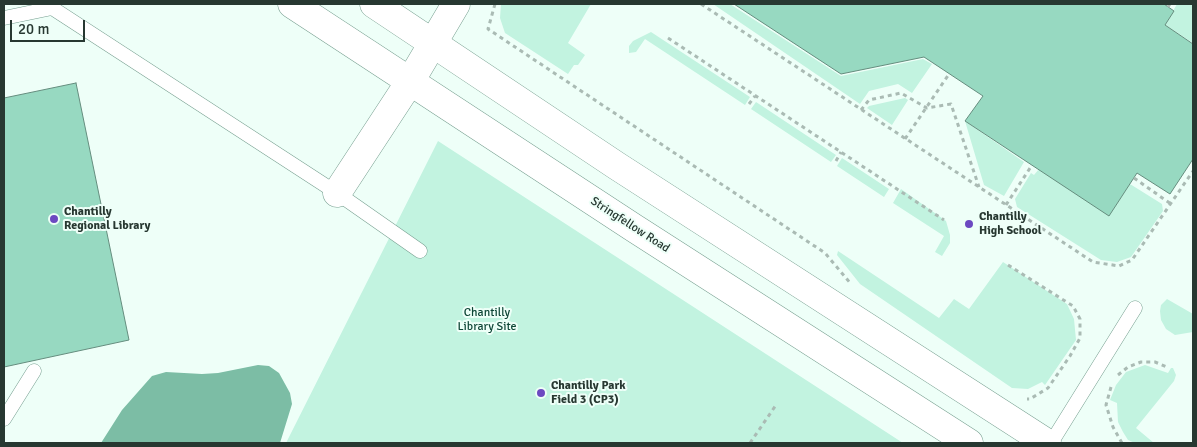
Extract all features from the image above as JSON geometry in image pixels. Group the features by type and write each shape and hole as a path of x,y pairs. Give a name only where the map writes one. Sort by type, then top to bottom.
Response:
{"main road":[{"name":"Stringfellow Road","path":"292,4 411,80 634,228 969,443"},
{"path":"374,4 617,166 1047,443"},
{"path":"337,193 411,80 456,4"}],"lane":[{"path":"4,18 49,6 337,193 420,251"},
{"path":"1051,443 1136,308"},
{"path":"4,419 34,371"}],"path":[{"path":"495,4 488,29 825,252 851,283 859,289"},
{"path":"701,4 1093,262 1106,266 1119,266 1132,260 1193,171"},
{"path":"668,38 944,220"},
{"path":"905,139 949,74"},
{"path":"861,110 868,100 902,93 927,108 951,104 980,189"},
{"path":"749,104 755,96"},
{"path":"836,162 841,152"},
{"path":"1006,205 1032,164"},
{"path":"1134,178 1171,204"},
{"path":"1008,265 1072,306 1080,319 1080,338 1070,356 1048,388 1030,399"},
{"path":"1122,443 1113,427 1106,405 1113,381 1128,366 1141,362 1155,362 1167,367"},
{"path":"750,443 776,405"}],"green space":[{"path":"501,4 591,4 568,43 585,55 578,65 574,65 568,74 505,33 500,18"},
{"path":"713,4 730,4 841,76 923,59 932,64 912,93 898,84 869,91 860,104"},
{"path":"1177,4 1193,4 1193,43 1165,25"},
{"path":"651,32 750,97 745,105 645,39 636,52 629,53 629,46 633,41"},
{"path":"905,98 908,100 892,125 867,108 869,106"},
{"path":"756,102 836,155 831,162 751,109"},
{"path":"965,121 1024,162 1004,196 984,185"},
{"name":"Chantilly Library Site","path":"438,141 903,443 286,443"},
{"path":"842,158 889,189 884,197 837,166"},
{"path":"1039,169 1109,215 1130,184 1162,204 1163,211 1131,257 1117,262 1101,260 1017,207 1015,199 1031,173 1034,175"},
{"path":"901,189 946,221 950,243 942,256 935,252 944,236 893,203"},
{"path":"838,251 939,318 954,299 969,309 1003,262 1067,304 1074,319 1076,340 1045,385 1042,382 1028,389 1012,388 860,284 837,255"},
{"path":"1167,299 1193,314 1193,332 1175,335 1166,329 1161,320 1160,311 1161,305"},
{"path":"1145,365 1168,373 1173,368 1176,375 1174,381 1136,428 1154,443 1135,443 1128,440 1123,432 1118,422 1117,403 1110,400 1116,385 1126,372"}],"shaded area":[{"path":"258,365 269,366 279,373 290,393 292,404 280,443 101,443 122,410 152,376 166,372 218,373"}],"building":[{"path":"734,4 1164,4 1174,11 1165,25 1193,44 1193,159 1170,194 1137,173 1109,216 965,121 983,96 924,57 841,74"},
{"name":"Chantilly Regional Library","path":"76,83 129,340 4,367 4,98"}],"place":[{"name":"Chantilly Regional Library","path":"54,219"},
{"name":"Chantilly High School","path":"969,224"},
{"name":"Chantilly Park Field 3 (CP3)","path":"541,393"}]}
